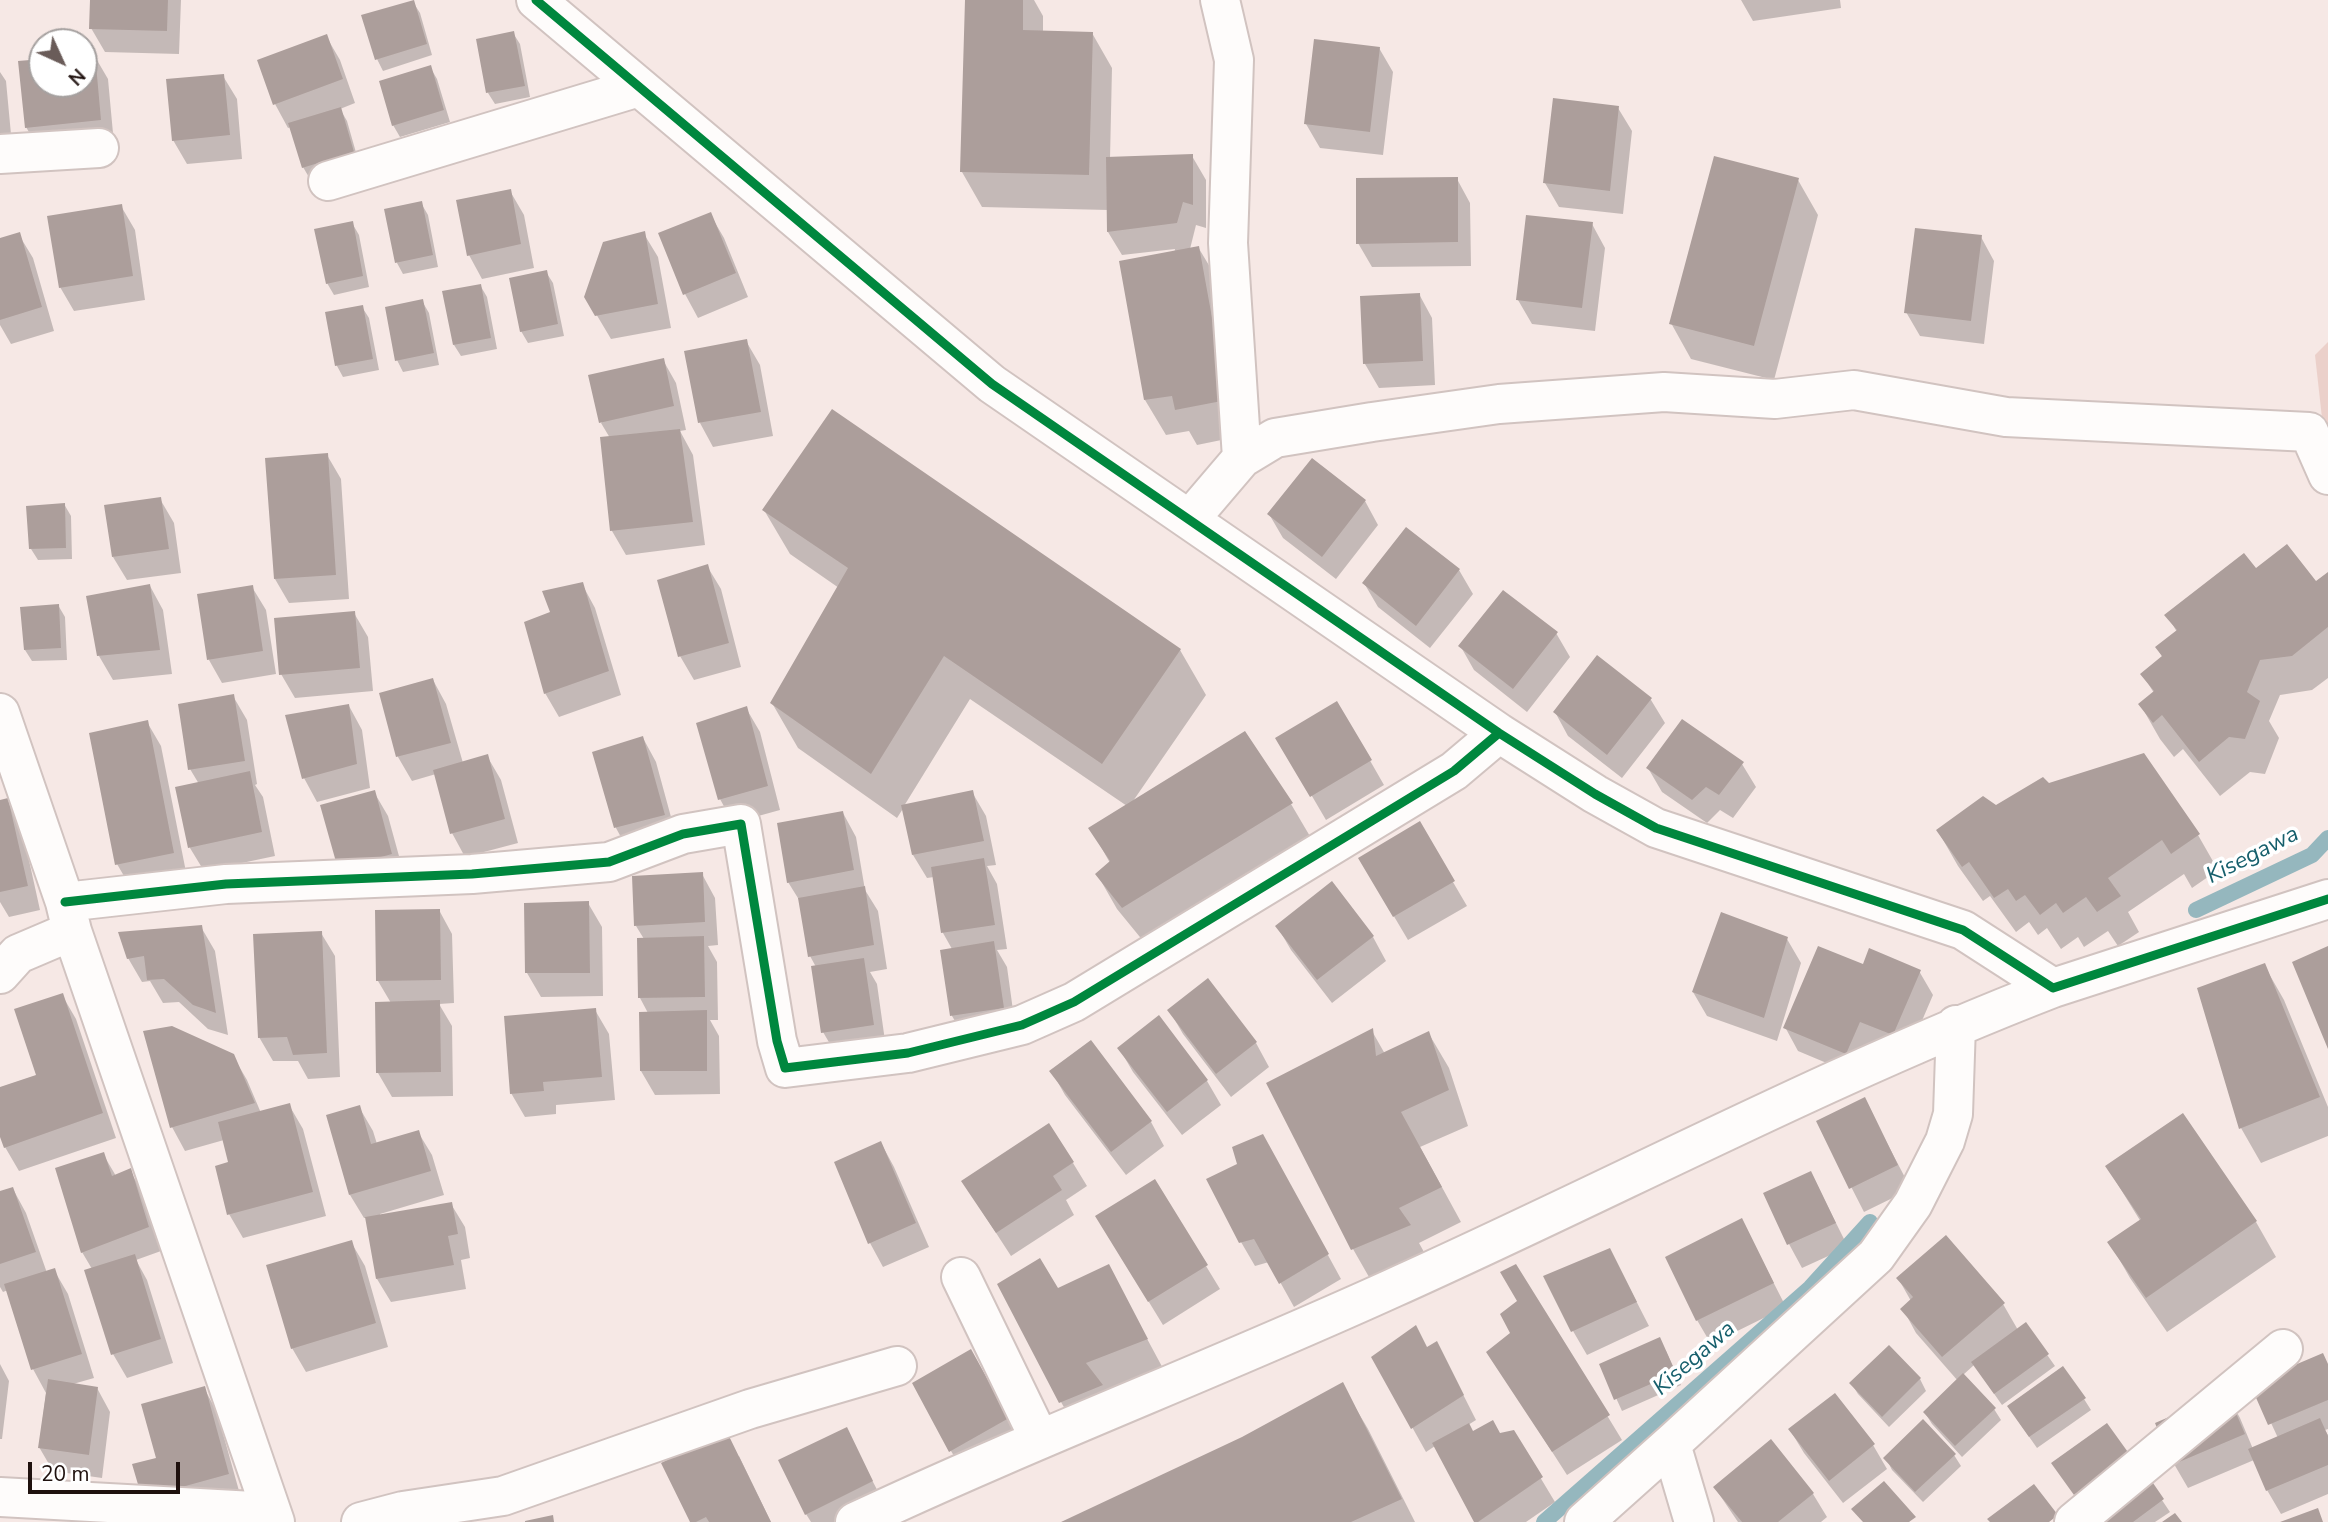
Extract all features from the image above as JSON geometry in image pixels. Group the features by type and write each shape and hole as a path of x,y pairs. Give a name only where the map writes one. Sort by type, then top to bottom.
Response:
{"street":[{"path":"536,0 992,384 1499,733 1595,794 1657,828 1964,930 2053,988"},
{"path":"1220,0 1234,60 1228,243 1242,458"},
{"path":"328,181 639,87"},
{"path":"0,154 99,148"},
{"path":"1190,519 1242,458 1275,439 1499,404 1664,392 1775,399 1854,390 2006,417 2309,432 2328,475"},
{"path":"0,1497 273,1517 1,722"},
{"path":"0,974 18,954 69,917 226,884 472,874 609,862 683,834 741,824 777,1041 785,1069 908,1053 1022,1025 1074,1002 1454,771 1499,733"},
{"path":"855,1522 1039,1438 1391,1289 1956,1025 2053,988 2328,899"},
{"path":"1584,1522 1876,1256 1913,1204 1945,1141 1953,1114 1956,1025"},
{"path":"961,1277 1039,1438"},
{"path":"2074,1522 2283,1349"},
{"path":"361,1522 403,1511 503,1496 750,1409 897,1366"},
{"path":"1671,1444 1693,1522"}],"shaded area":[{"path":"2328,342 2328,445 2324,436 2315,355"}],"building":[{"path":"90,0 168,0 167,31 89,28"},
{"path":"414,0 427,44 375,60 361,15"},
{"path":"965,0 1023,0 1023,30 1093,32 1089,175 960,172"},
{"path":"514,31 525,86 486,93 476,39"},
{"path":"327,34 343,79 273,105 257,60"},
{"path":"1314,39 1380,47 1370,132 1304,124"},
{"path":"28,60 28,98 98,98 98,86 101,120 25,128 18,61"},
{"path":"431,65 444,110 392,126 379,81"},
{"path":"224,74 230,135 172,141 166,79"},
{"path":"1553,98 1619,106 1610,191 1543,183"},
{"path":"341,107 354,152 302,168 288,123"},
{"path":"1193,154 1193,205 1183,202 1177,223 1107,232 1106,157"},
{"path":"1714,156 1799,178 1754,346 1669,324"},
{"path":"1458,177 1458,242 1356,244 1356,178"},
{"path":"511,189 521,244 467,256 456,200"},
{"path":"422,201 433,255 395,263 384,209"},
{"path":"122,204 133,276 59,288 47,216"},
{"path":"711,212 736,273 683,295 658,233"},
{"path":"1526,215 1593,222 1582,308 1516,300"},
{"path":"353,221 363,276 326,284 314,229"},
{"path":"1915,228 1982,235 1971,321 1904,313"},
{"path":"645,231 658,304 595,316 584,297 603,242"},
{"path":"20,232 42,307 0,320 0,238"},
{"path":"1199,246 1227,400 1175,410 1172,396 1144,400 1119,261"},
{"path":"547,270 558,324 520,332 509,278"},
{"path":"481,284 491,338 453,345 442,291"},
{"path":"1420,293 1423,361 1363,364 1360,296"},
{"path":"423,299 434,353 395,361 385,307"},
{"path":"363,305 373,359 335,366 325,312"},
{"path":"747,339 761,412 698,423 684,351"},
{"path":"664,358 674,406 599,423 588,375"},
{"path":"832,409 1181,649 1102,764 944,656 871,774 770,703 848,568 762,510"},
{"path":"680,429 693,522 610,531 600,437"},
{"path":"328,453 336,575 274,579 265,458"},
{"path":"1312,458 1366,500 1322,557 1267,514"},
{"path":"161,497 169,549 112,557 104,505"},
{"path":"65,503 66,548 29,549 26,506"},
{"path":"1406,527 1460,569 1416,626 1362,583"},
{"path":"2287,544 2316,581 2328,572 2328,627 2292,656 2260,660 2247,692 2260,701 2245,739 2229,737 2199,762 2162,715 2153,723 2138,704 2154,691 2140,674 2162,656 2155,647 2177,630 2164,615 2244,553 2256,568"},
{"path":"708,564 729,643 678,657 657,580"},
{"path":"583,582 609,671 544,694 524,622 550,612 542,591"},
{"path":"150,584 160,650 97,656 86,596"},
{"path":"253,585 263,651 207,660 197,594"},
{"path":"1503,590 1558,632 1513,689 1458,646"},
{"path":"59,604 61,648 24,650 20,607"},
{"path":"355,611 360,668 279,675 274,618"},
{"path":"1597,655 1652,698 1607,755 1553,712"},
{"path":"433,678 451,743 396,757 379,693"},
{"path":"234,694 245,761 188,770 178,704"},
{"path":"1337,701 1372,760 1310,797 1275,738"},
{"path":"349,704 357,764 302,779 285,715"},
{"path":"747,706 768,786 718,800 696,723"},
{"path":"1682,719 1744,762 1719,795 1706,787 1692,800 1646,768"},
{"path":"148,720 174,853 115,865 89,733"},
{"path":"1245,731 1293,803 1122,908 1095,874 1110,861 1088,828"},
{"path":"643,736 665,815 614,828 592,752"},
{"path":"2144,753 2200,834 2171,854 2162,840 2108,878 2121,896 2097,912 2086,897 2063,913 2056,903 2040,915 2025,895 2016,901 2008,889 1994,898 1969,862 1962,867 1936,830 1983,796 1996,805 2043,777 2049,783"},
{"path":"488,754 505,819 450,834 433,770"},
{"path":"250,771 262,832 188,848 175,787"},
{"path":"375,790 392,854 338,869 320,805"},
{"path":"973,790 984,841 912,855 901,805"},
{"path":"8,798 28,886 0,892 0,800"},
{"path":"843,811 854,870 787,883 777,823"},
{"path":"1420,821 1455,881 1393,917 1358,858"},
{"path":"984,858 995,925 941,933 931,867"},
{"path":"703,872 705,922 634,926 632,876"},
{"path":"1332,881 1374,936 1317,980 1275,926"},
{"path":"865,886 874,945 808,957 798,898"},
{"path":"589,901 590,973 525,973 524,903"},
{"path":"440,909 441,980 376,981 375,910"},
{"path":"1721,912 1788,937 1764,1018 1692,992"},
{"path":"202,925 216,1013 193,1005 164,979 147,980 144,956 127,959 118,932"},
{"path":"322,931 327,1053 293,1055 287,1037 258,1038 253,934"},
{"path":"704,936 705,997 638,998 637,938"},
{"path":"994,941 1004,1008 950,1016 940,950"},
{"path":"1818,946 1863,964 1869,948 1921,970 1893,1035 1860,1022 1846,1054 1783,1028"},
{"path":"2328,946 2328,1049 2292,962"},
{"path":"864,958 874,1025 821,1033 811,966"},
{"path":"2265,963 2320,1097 2239,1129 2197,988"},
{"path":"1208,978 1257,1042 1216,1074 1167,1010"},
{"path":"63,993 103,1113 4,1148 0,1137 0,1087 36,1075 14,1009"},
{"path":"440,1000 441,1072 376,1073 375,1002"},
{"path":"596,1008 602,1077 543,1082 544,1091 510,1094 504,1016"},
{"path":"707,1010 707,1071 640,1071 639,1012"},
{"path":"1159,1015 1208,1080 1167,1112 1117,1048"},
{"path":"172,1026 234,1054 255,1103 170,1128 143,1031"},
{"path":"1373,1028 1376,1056 1429,1031 1449,1090 1401,1112 1442,1187 1399,1208 1411,1225 1351,1250 1266,1083"},
{"path":"1091,1040 1152,1121 1111,1152 1049,1071"},
{"path":"1865,1097 1898,1165 1849,1189 1816,1121"},
{"path":"290,1103 313,1192 227,1215 215,1166 228,1162 218,1122"},
{"path":"360,1105 371,1144 419,1130 431,1171 349,1195 326,1115"},
{"path":"2183,1113 2257,1221 2146,1298 2107,1242 2141,1219 2105,1166"},
{"path":"1049,1123 1074,1162 1053,1176 1062,1190 996,1233 961,1181"},
{"path":"1263,1134 1329,1254 1279,1284 1254,1239 1239,1243 1206,1179 1237,1164 1232,1147"},
{"path":"881,1141 916,1223 868,1244 834,1162"},
{"path":"104,1152 112,1176 131,1168 149,1227 81,1253 55,1168"},
{"path":"1811,1171 1836,1223 1787,1245 1763,1193"},
{"path":"1155,1179 1208,1265 1148,1302 1095,1216"},
{"path":"13,1187 36,1252 0,1264 0,1191"},
{"path":"452,1202 458,1234 448,1236 454,1265 376,1279 365,1217"},
{"path":"1742,1218 1774,1283 1696,1321 1665,1257"},
{"path":"1946,1235 2005,1303 1942,1357 1900,1309 1913,1297 1896,1278"},
{"path":"352,1240 376,1323 291,1349 266,1265"},
{"path":"1610,1248 1637,1302 1571,1332 1543,1276"},
{"path":"135,1254 161,1339 111,1355 84,1270"},
{"path":"1040,1258 1058,1288 1109,1264 1148,1339 1086,1363 1103,1385 1059,1403 997,1284"},
{"path":"1516,1264 1610,1415 1552,1452 1486,1352 1510,1333 1500,1314 1517,1301 1500,1272"},
{"path":"55,1268 82,1354 31,1370 4,1284"},
{"path":"2026,1322 2049,1354 1994,1394 1971,1362"},
{"path":"1416,1325 1427,1347 1437,1341 1464,1395 1411,1429 1371,1357"},
{"path":"1660,1337 1676,1373 1614,1400 1599,1364"},
{"path":"1889,1345 1921,1378 1882,1417 1849,1383"},
{"path":"971,1349 1009,1418 949,1452 912,1383"},
{"path":"2323,1353 2328,1364 2328,1400 2268,1425 2250,1384"},
{"path":"2063,1366 2086,1398 2029,1437 2007,1406"},
{"path":"1963,1373 1996,1408 1955,1446 1923,1412"},
{"path":"48,1379 98,1387 89,1455 38,1448"},
{"path":"1343,1382 1402,1499 1351,1522 1061,1522 1242,1437"},
{"path":"205,1386 229,1474 142,1498 132,1464 156,1458 141,1404"},
{"path":"2227,1392 2245,1434 2172,1465 2155,1423"},
{"path":"1835,1393 1875,1444 1829,1481 1788,1429"},
{"path":"2320,1418 2328,1436 2328,1465 2266,1491 2248,1449"},
{"path":"1923,1419 1956,1454 1915,1492 1883,1458"},
{"path":"1493,1420 1500,1433 1514,1430 1543,1477 1478,1522 1474,1522 1432,1443 1469,1423 1473,1431"},
{"path":"2107,1423 2130,1455 2074,1495 2051,1463"},
{"path":"847,1427 873,1481 805,1515 778,1460"},
{"path":"726,1430 771,1522 709,1522 706,1517 690,1522 661,1463"},
{"path":"1771,1439 1814,1493 1778,1522 1742,1522 1713,1487"},
{"path":"2142,1467 2164,1499 2133,1522 2097,1522"},
{"path":"1884,1481 1916,1517 1909,1522 1863,1522 1851,1509"},
{"path":"2034,1484 2058,1515 2049,1522 1990,1522 1987,1519"},
{"path":"2318,1508 2323,1522 2280,1522"},
{"path":"2175,1513 2182,1522 2162,1522"},
{"path":"553,1515 554,1522 525,1522 525,1521"}],"waterway":[{"name":"Kisegawa","path":"2196,910 2312,855 2328,838"},
{"name":"Kisegawa","path":"1544,1522 1810,1288 1870,1222"}],"cycle path":[{"path":"536,0 992,384 1499,733 1595,794 1656,828 1963,930 2053,988 2328,899"},
{"path":"65,902 226,884 472,874 609,862 683,834 741,824 777,1041 785,1068 908,1053 1022,1025 1074,1002 1454,771 1499,733"}]}
